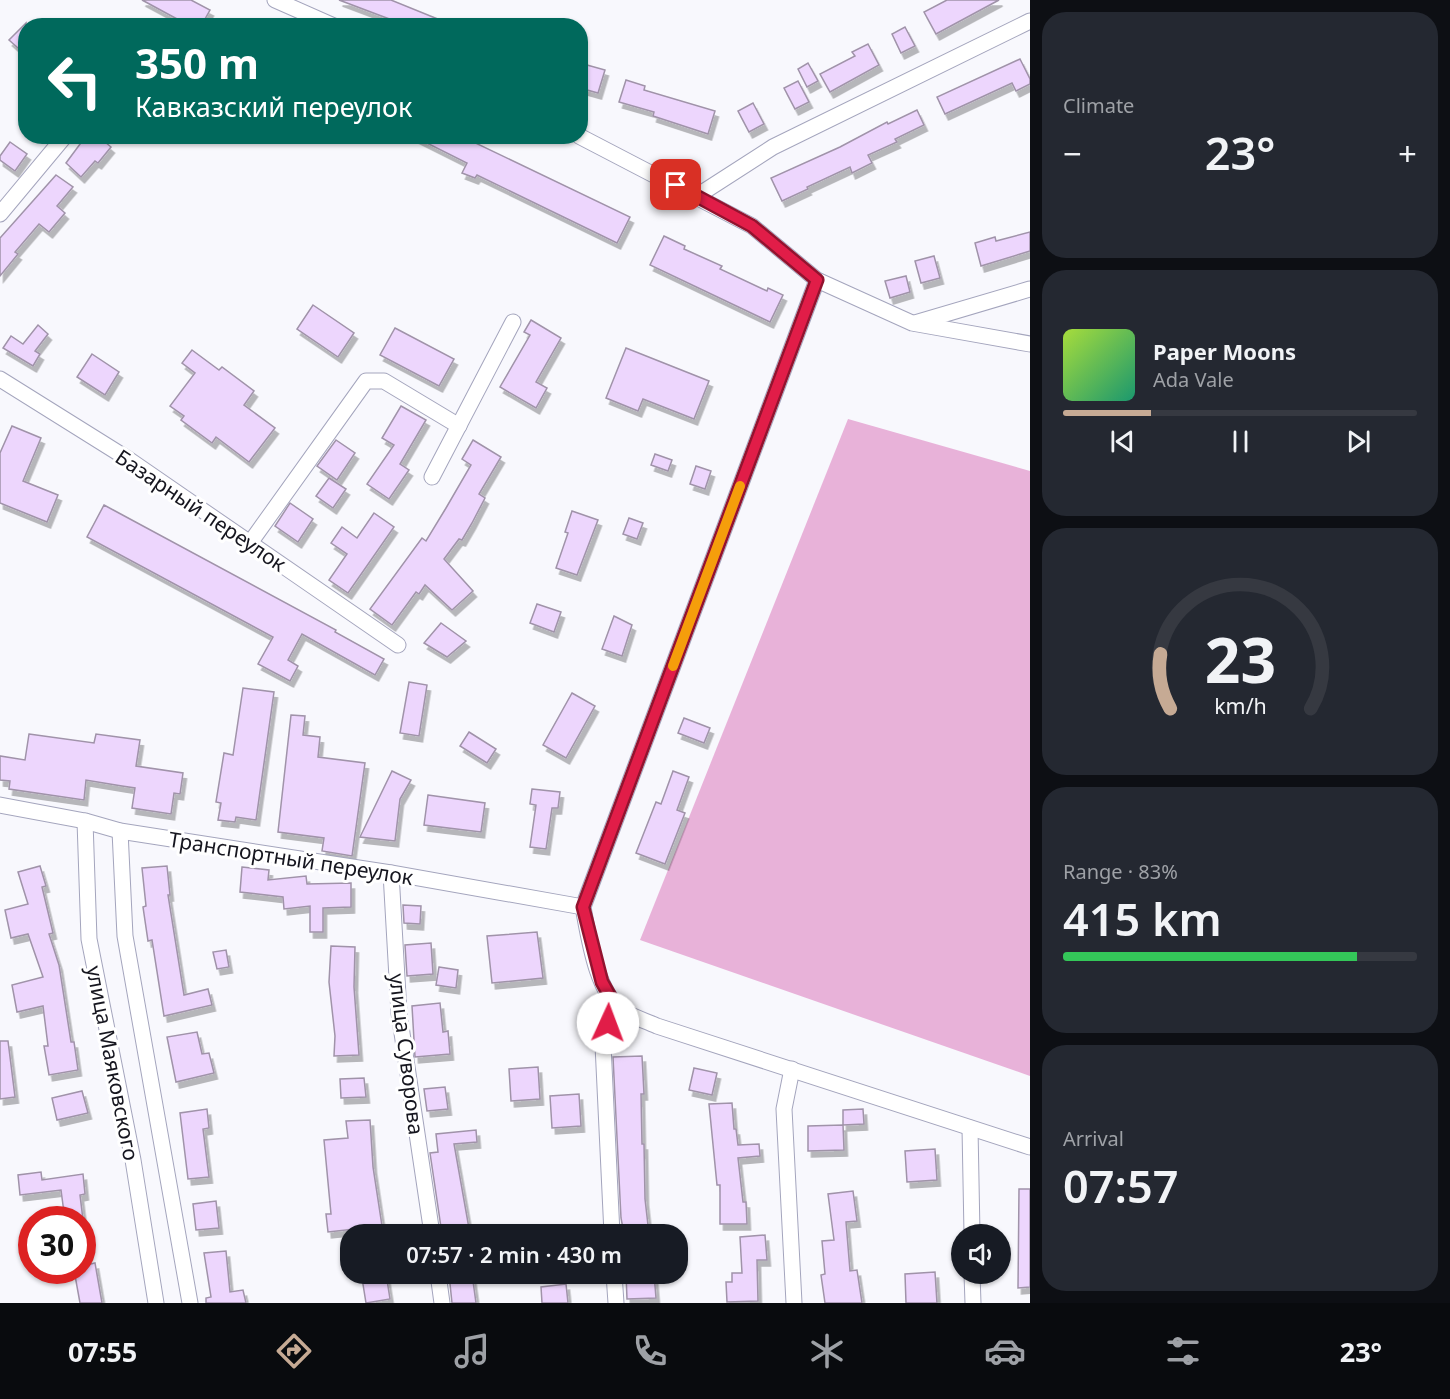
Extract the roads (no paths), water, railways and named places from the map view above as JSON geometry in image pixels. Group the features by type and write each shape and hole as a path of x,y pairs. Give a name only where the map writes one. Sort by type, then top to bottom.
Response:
{"street":[{"path":"275,0 316,18"},
{"path":"697,196 773,147 1030,21"},
{"path":"588,141 752,226 817,280 912,323 1030,344"},
{"path":"0,214 58,144"},
{"path":"817,280 583,907 602,982 612,1000 624,1011 657,1026 1030,1147"},
{"path":"912,323 1030,289"},
{"path":"432,477 513,322"},
{"name":"Базарный переулок","path":"0,379 128,459 398,645"},
{"path":"250,543 366,381 384,381 459,426"},
{"name":"Транспортный переулок","path":"0,805 85,821 120,831 391,873 583,907"},
{"name":"улица Маяковского","path":"85,821 89,939 133,1160 156,1303"},
{"name":"улица Маяковского","path":"120,831 125,936 190,1303"},
{"name":"улица Суворова","path":"391,873 399,1013 431,1224"},
{"path":"612,1000 603,1046 612,1224"},
{"path":"792,1069 784,1109 794,1303"},
{"path":"970,1128 972,1224"},
{"path":"439,1284 442,1303"},
{"path":"615,1284 616,1303"},
{"path":"972,1284 973,1303"}]}
